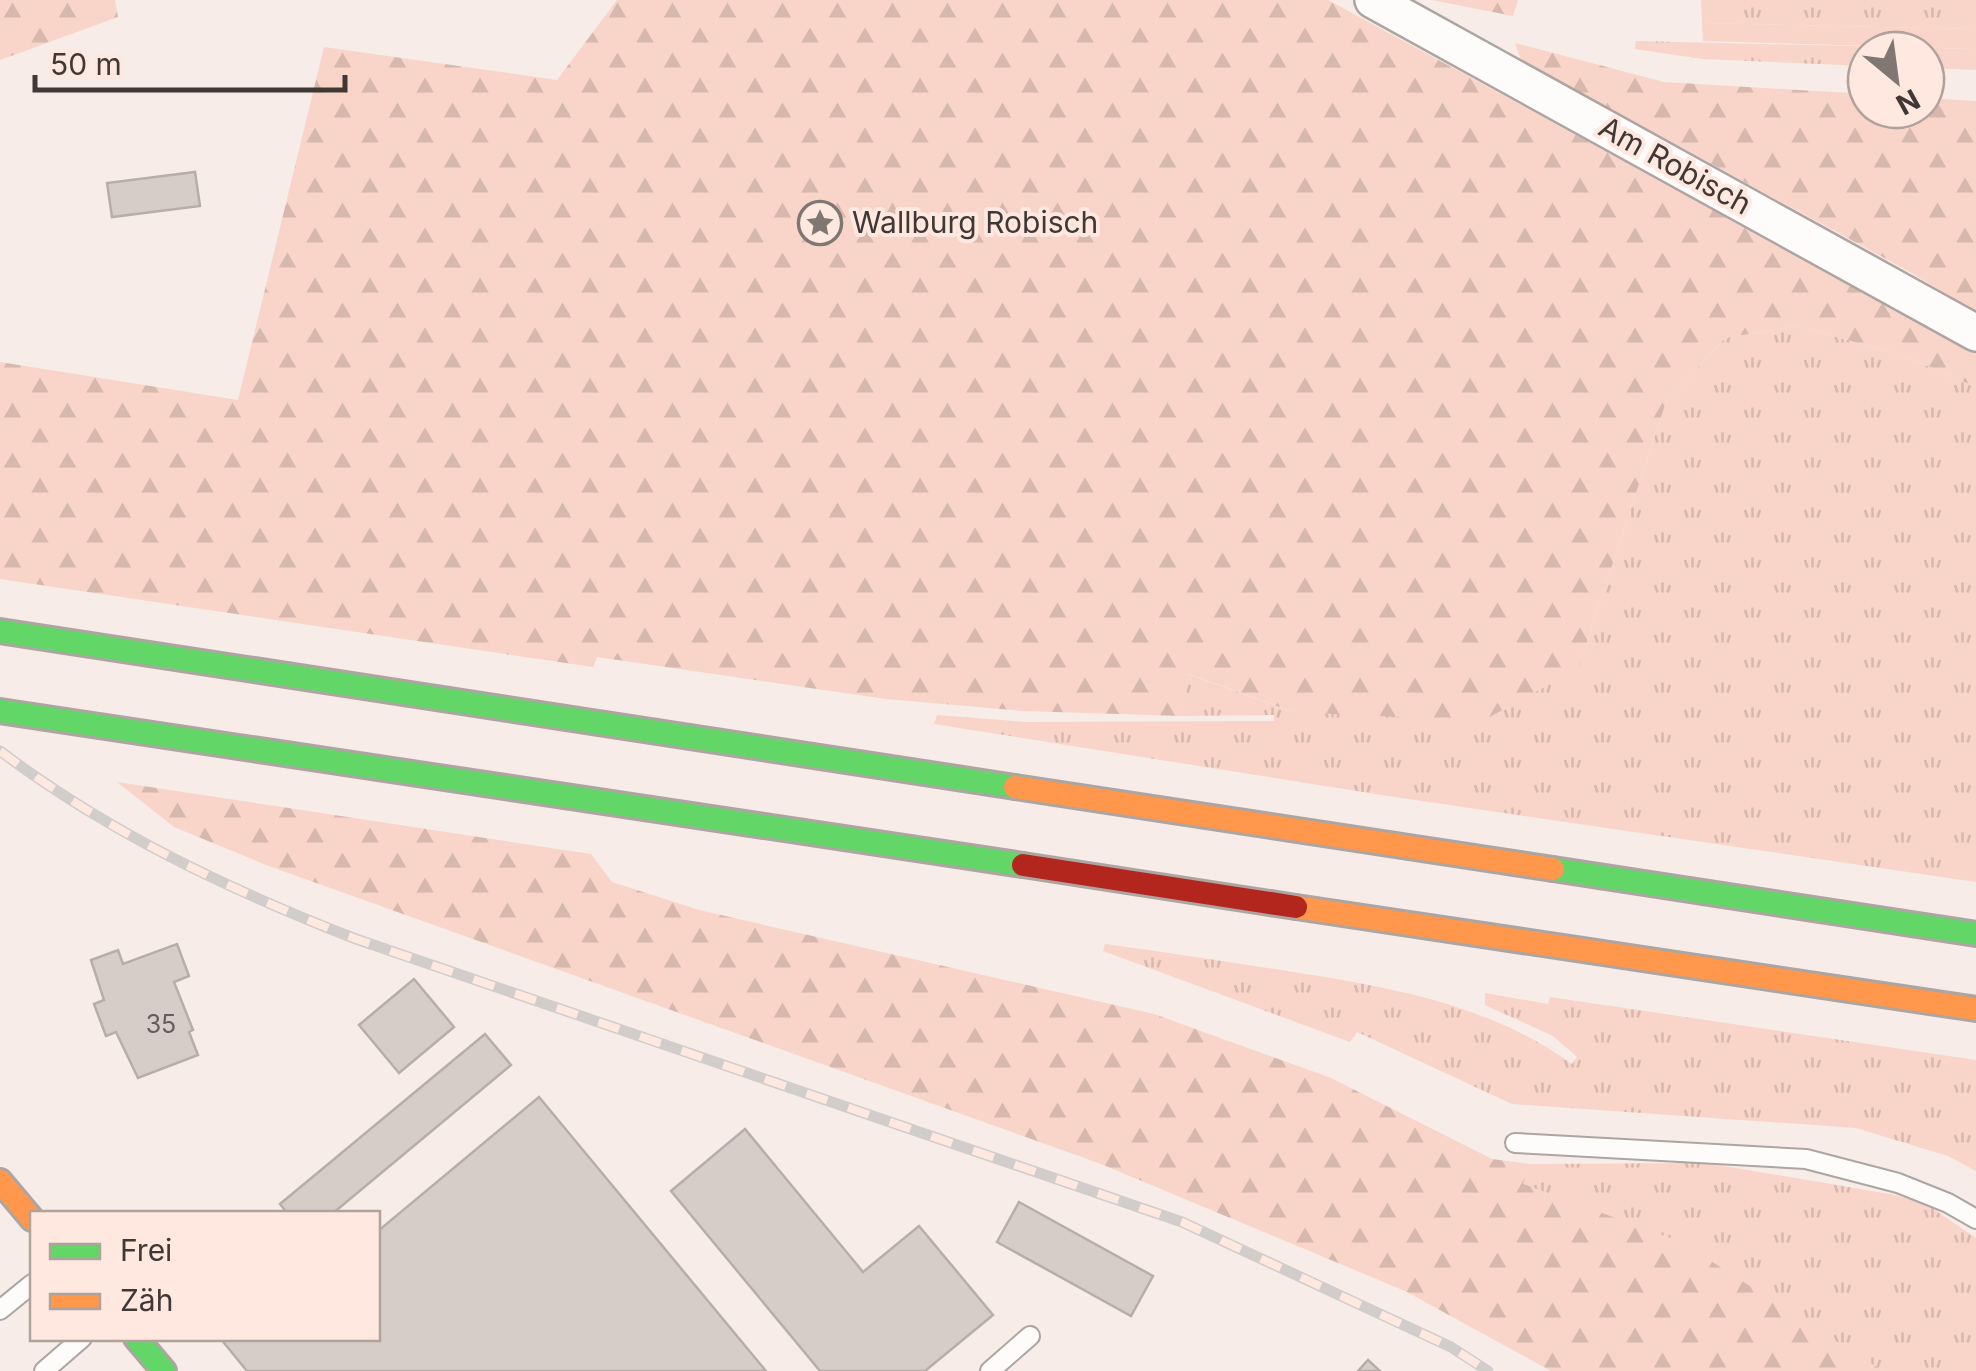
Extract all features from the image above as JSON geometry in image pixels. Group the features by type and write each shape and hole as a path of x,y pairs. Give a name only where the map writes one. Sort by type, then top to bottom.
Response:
{"main road":[{"path":"0,631 1976,934"},
{"path":"0,711 1976,1010"},
{"path":"0,1181 30,1216"},
{"path":"139,1341 164,1371"}],"street":[{"name":"Am Robisch","path":"1372,0 1976,333"}],"lane":[{"path":"1515,1143 1806,1159 1898,1183 1948,1202 1976,1218"},
{"path":"0,1310 30,1286"},
{"path":"990,1371 1030,1336"},
{"path":"44,1371 79,1341"}],"green space":[{"path":"0,0 115,0 118,17 0,60"},
{"path":"617,0 1328,0 1976,352 1976,387 1902,355 1796,326 1725,338 1666,402 1578,669 1482,721 1293,712 1189,674 1182,716 1023,711 886,699 597,657 593,667 0,579 0,362 238,400 324,47 557,80"},
{"path":"1432,0 1518,0 1513,16"},
{"path":"1701,0 1976,0 1976,29 1702,23"},
{"path":"1702,23 1976,29 1976,49 1946,48 1946,30 1846,30 1846,45 1703,41"},
{"path":"1636,41 1846,46 1846,65 1703,59 1635,49"},
{"path":"1515,43 1664,82 1846,93 1846,130 1946,130 1946,99 1976,101 1976,312 1910,272 1521,60"},
{"path":"1946,48 1976,49 1976,70 1946,69"},
{"path":"1796,326 1902,355 1976,387 1976,882 1388,796 934,724 937,715 1026,722 1274,721 1274,715 1182,716 1188,674 1293,712 1578,669 1666,402 1725,338"},
{"path":"117,782 591,854 612,882 699,910 1154,1014 1331,1078 1492,1159 1529,1164 1523,1184 1681,1242 1883,1371 1551,1371 1405,1291 1101,1164 266,865 174,827"},
{"path":"1105,944 1395,990 1505,1025 1572,1064 1577,1057 1553,1036 1485,1005 1485,993 1548,1004 1550,997 1976,1060 1976,1171 1948,1156 1856,1128 1512,1104 1357,1032 1350,1042 1103,951"},
{"path":"1707,1163 1895,1195 1926,1204 1976,1238 1976,1371 1883,1371 1522,1184 1529,1164"}],"building":[{"path":"195,172 200,206 112,217 107,183"},
{"path":"177,944 189,976 174,982 193,1030 189,1032 198,1055 138,1078 116,1032 106,1036 94,1004 104,1000 91,960 118,950 123,964"},
{"path":"414,979 454,1027 399,1073 359,1025"},
{"path":"485,1034 511,1065 336,1211 286,1211 280,1204"},
{"path":"539,1097 766,1371 247,1371 222,1341 380,1341 380,1229"},
{"path":"745,1129 863,1272 919,1226 993,1315 925,1371 820,1371 671,1191"},
{"path":"1019,1202 1153,1276 1131,1316 997,1242"},
{"path":"1368,1360 1380,1371 1358,1371"}],"railway":[{"path":"0,751 127,834 217,880 309,920 1182,1222 1451,1347 1488,1371"}],"traffic: fast":[{"path":"0,631 1015,787"},
{"path":"0,711 1023,865"},
{"path":"1553,869 1976,934"},
{"path":"139,1341 164,1371"}],"traffic: slow":[{"path":"1015,787 1553,869"},
{"path":"1296,907 1976,1009"},
{"path":"0,1181 30,1217"}],"traffic: jam":[{"path":"1023,865 1296,907"}],"place":[{"name":"Wallburg Robisch","path":"820,223"}]}
